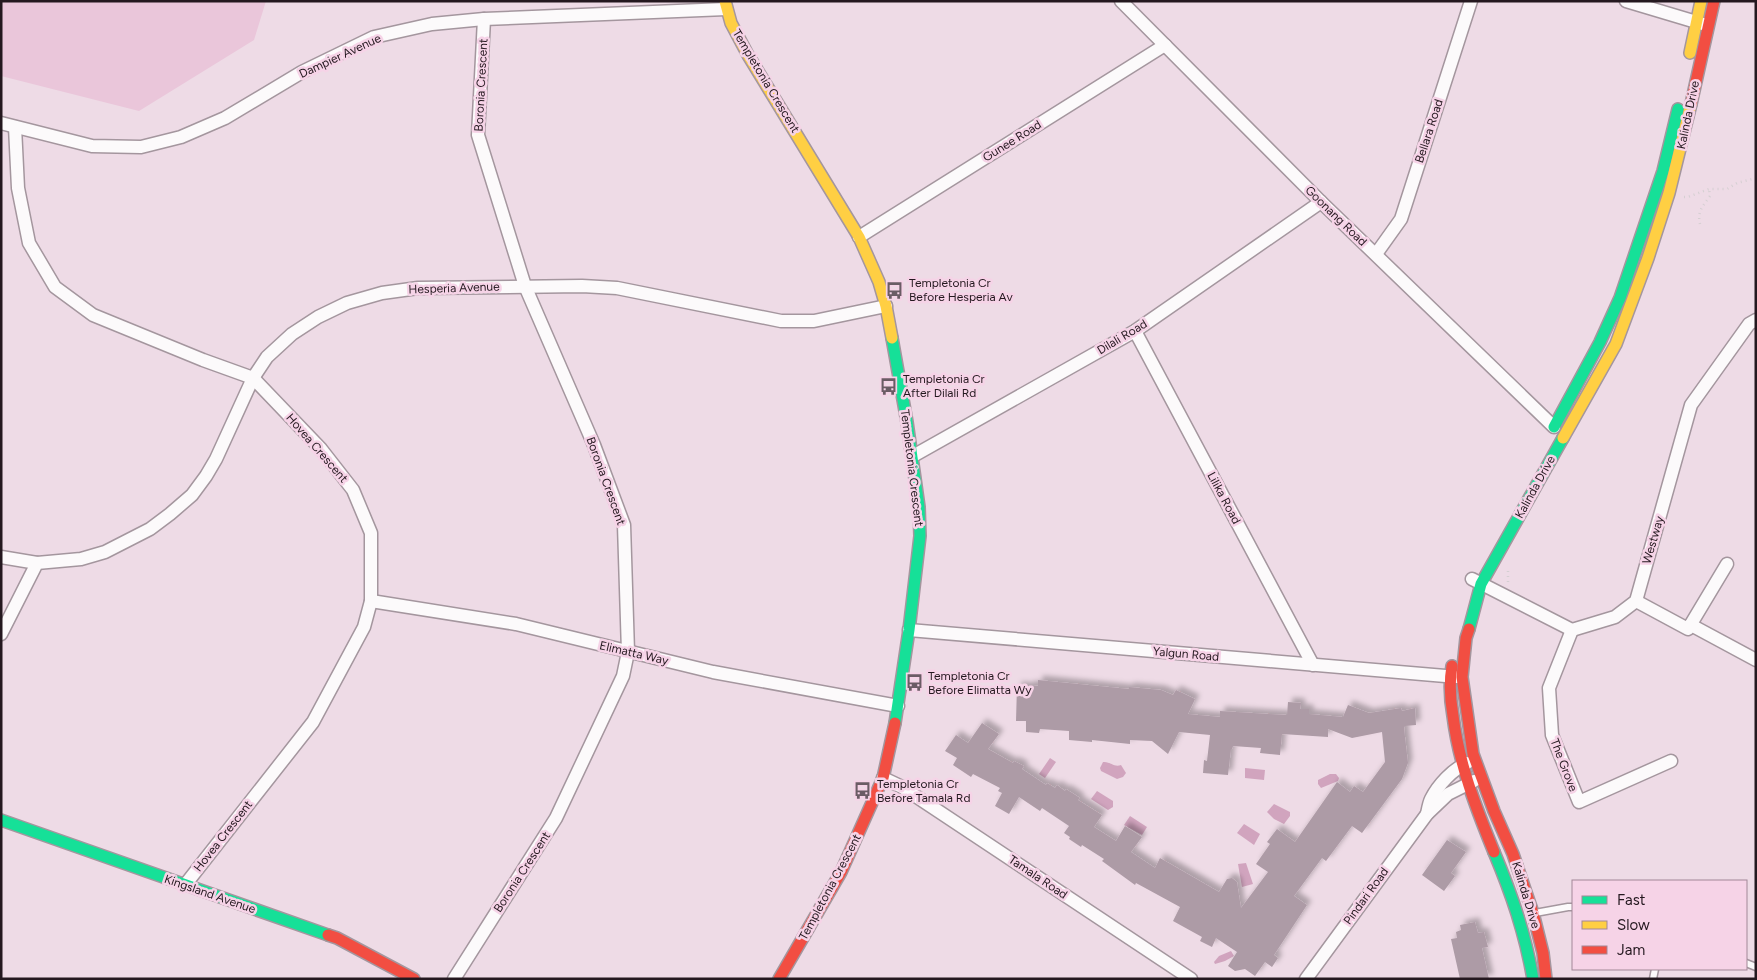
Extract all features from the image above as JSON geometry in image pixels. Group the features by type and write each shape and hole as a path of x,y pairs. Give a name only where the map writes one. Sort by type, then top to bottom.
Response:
{"street":[{"name":"Goonang Road","path":"1121,1 1552,431"},
{"name":"Bellara Road","path":"1376,254 1401,219 1471,1"},
{"path":"1626,1 1696,23 1709,25"},
{"name":"Kalinda Drive","path":"1688,61 1701,1"},
{"name":"Kalinda Drive","path":"1532,979 1530,955 1519,917 1461,766 1453,734 1463,607 1616,344 1648,258 1669,193 1684,138 1714,1"},
{"name":"Dampier Avenue","path":"1,123 92,146 141,148 181,137 225,118 302,72 374,38 432,24 484,19 725,5"},
{"name":"Templetonia Crescent","path":"725,5 748,54 859,237 879,282 886,306 913,456 919,507 920,536 910,630 898,706 883,778 841,872 779,979"},
{"name":"Boronia Crescent","path":"454,979 556,818 623,676 628,652 624,525 594,445 526,286 478,135 484,19"},
{"name":"Gunee Road","path":"859,237 1164,45"},
{"name":"Kalinda Drive","path":"1552,431 1600,342 1620,298 1663,171 1685,80"},
{"name":"Hovea Crescent","path":"15,127 18,188 29,243 55,287 93,315 202,360 253,378 322,449 353,490 370,533 371,601 364,628 313,722 185,885"},
{"name":"Dilali Road","path":"913,456 1135,331 1321,202"},
{"name":"Hesperia Avenue","path":"1,557 37,563 81,559 105,552 150,529 192,495 206,476 216,459 253,378 267,357 292,334 318,317 347,303 382,293 418,288 526,286 617,288 781,322 814,321 886,306"},
{"name":"Westway","path":"1636,601 1691,405 1749,324 1756,320"},
{"name":"Lilika Road","path":"1135,331 1313,665"},
{"name":"Kalinda Drive","path":"1477,581 1504,520"},
{"path":"1,634 37,563"},
{"path":"1477,581 1572,630 1615,617 1636,601 1688,629 1727,564"},
{"name":"Elimatta Way","path":"371,601 516,624 713,672 898,706"},
{"path":"1691,625 1756,660"},
{"name":"Yalgun Road","path":"910,630 1456,677"},
{"name":"The Grove","path":"1572,630 1549,688 1552,735 1579,802 1671,761"},
{"name":"Kalinda Drive","path":"1456,677 1473,754 1513,854 1533,913 1543,953 1546,979"},
{"name":"Pindari Road","path":"1427,814 1430,800 1446,779 1461,766 1475,759"},
{"name":"Pindari Road","path":"1306,979 1427,814 1448,794 1481,777"},
{"name":"Tamala Road","path":"883,778 902,787 1191,979"},
{"name":"Kingsland Avenue","path":"1,820 337,938 414,979"}],"lane":[{"path":"1519,917 1572,907"}],"path":[{"path":"1669,193 1688,197 1709,189 1727,189 1736,183 1756,178"},
{"path":"1700,224 1698,216 1700,209 1710,196 1709,189"},
{"path":"1502,594 1508,582 1508,564"}],"shaded area":[{"path":"1,1 266,1 254,40 139,111 1,76"},
{"path":"1050,758 1056,762 1045,778 1039,774"},
{"path":"1103,762 1116,766 1121,765 1126,773 1123,777 1117,779 1101,771 1100,768"},
{"path":"1245,768 1265,770 1264,780 1245,778"},
{"path":"1330,774 1336,774 1339,778 1338,781 1321,788 1318,780"},
{"path":"1097,791 1113,801 1113,807 1108,810 1091,799"},
{"path":"1274,804 1290,812 1290,816 1284,824 1274,819 1267,812"},
{"path":"1130,816 1147,827 1142,835 1124,825"},
{"path":"1244,824 1260,834 1254,845 1237,833"},
{"path":"1246,863 1253,884 1242,887 1238,864"},
{"path":"1231,951 1234,956 1215,964 1214,962 1219,956"}],"building":[{"path":"1038,680 1129,689 1129,687 1161,690 1173,695 1176,690 1195,699 1188,714 1220,717 1220,711 1287,715 1288,702 1301,703 1300,709 1309,709 1309,714 1343,717 1348,705 1369,713 1401,708 1402,711 1415,708 1416,725 1405,726 1404,728 1408,763 1402,779 1362,833 1352,826 1326,861 1322,858 1294,896 1307,905 1274,955 1278,958 1272,967 1265,962 1255,976 1245,969 1235,971 1228,966 1237,952 1216,938 1212,947 1200,941 1202,937 1173,921 1180,907 1136,883 1135,885 1102,861 1104,859 1069,839 1070,837 1064,833 1069,826 1042,808 1040,811 1019,797 1009,814 995,806 1002,793 998,791 1000,788 973,774 971,777 953,765 957,758 945,751 956,735 968,743 982,723 999,734 988,749 1013,763 1014,761 1024,766 1022,769 1046,785 1047,783 1055,788 1057,785 1080,798 1078,800 1102,815 1094,827 1116,841 1125,826 1142,837 1131,852 1155,868 1160,858 1219,892 1227,879 1232,878 1237,882 1241,908 1268,872 1256,864 1270,844 1267,842 1277,829 1295,842 1337,782 1350,792 1354,786 1363,792 1385,762 1382,732 1352,738 1328,729 1328,737 1282,734 1280,755 1260,753 1261,748 1233,746 1228,775 1203,773 1204,760 1207,761 1210,735 1179,732 1168,754 1152,741 1130,740 1130,744 1092,740 1092,742 1069,740 1069,731 1040,729 1039,733 1026,732 1026,721 1016,721 1017,686 1038,686"},
{"path":"1447,840 1466,852 1451,873 1455,876 1444,891 1422,875"},
{"path":"1475,922 1478,933 1484,932 1488,947 1482,948 1489,979 1460,979 1451,939 1457,938 1456,932 1461,930 1460,925"}],"traffic: fast":[{"path":"1554,427 1600,342 1620,298 1663,171 1678,109"},
{"path":"892,338 907,422 919,507 920,536 909,630 895,723"},
{"path":"1469,629 1481,584 1563,438"},
{"path":"1,820 328,935"},
{"path":"1494,852 1517,914 1533,979"}],"traffic: slow":[{"path":"725,1 731,23 748,55 859,237 879,282 892,338"},
{"path":"1690,53 1701,1"},
{"path":"1563,438 1616,344 1648,258 1669,193 1691,104"}],"traffic: jam":[{"path":"1691,104 1714,1"},
{"path":"1469,629 1466,638 1462,677 1473,754 1494,811 1513,854 1533,913 1543,953 1546,979"},
{"path":"1452,666 1450,679 1451,697 1459,751 1475,802 1494,852"},
{"path":"779,979 841,872 883,778 895,723"},
{"path":"328,935 414,979"}],"place":[{"name":"Templetonia Cr Before Hesperia Av","path":"895,290"},
{"name":"Templetonia Cr After Dilali Rd","path":"889,386"},
{"name":"Templetonia Cr Before Elimatta Wy","path":"914,683"},
{"name":"Templetonia Cr Before Tamala Rd","path":"863,791"}]}
